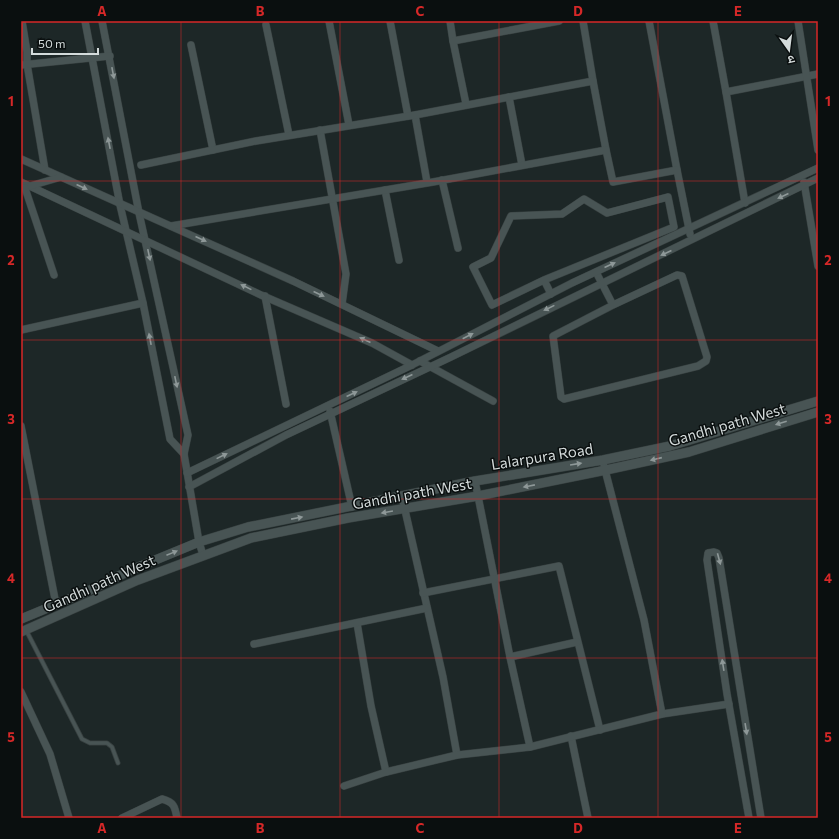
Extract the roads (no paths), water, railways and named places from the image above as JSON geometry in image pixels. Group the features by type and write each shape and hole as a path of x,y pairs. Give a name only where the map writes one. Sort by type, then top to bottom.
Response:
{"street":[{"path":"22,21 27,52 24,64 44,170"},
{"path":"86,21 120,205 143,303 170,439 184,454"},
{"path":"102,21 139,212 188,435 184,454 199,542 203,555"},
{"path":"329,21 349,125"},
{"path":"390,21 427,182"},
{"path":"450,21 466,104"},
{"path":"453,41 559,21"},
{"path":"583,21 613,182 677,170"},
{"path":"649,21 691,240"},
{"path":"713,21 745,203"},
{"path":"798,21 808,77 818,150"},
{"path":"266,25 288,135"},
{"path":"191,45 212,150"},
{"path":"24,64 76,58 93,59 110,56"},
{"path":"726,92 818,74"},
{"path":"141,165 288,135 412,115 593,81"},
{"path":"509,97 522,165"},
{"path":"320,130 346,274 342,304"},
{"path":"171,226 385,190 606,150"},
{"path":"21,159 342,304 438,351"},
{"path":"187,473 412,365 558,290 818,168"},
{"path":"803,175 818,266"},
{"path":"25,186 61,177"},
{"path":"189,487 286,435 805,186 818,178"},
{"path":"442,180 458,248"},
{"path":"25,186 126,230 265,296 372,343 412,365"},
{"path":"25,186 54,275"},
{"path":"385,190 398,260"},
{"path":"668,197 674,227 544,280 492,305 473,267 491,258 511,216 562,214 584,199 607,213 668,197"},
{"path":"596,272 613,306"},
{"path":"677,275 682,276 707,357 706,361 698,366 564,399 561,397 558,380 553,336 613,306 677,275"},
{"path":"544,280 551,294"},
{"path":"558,290 564,301"},
{"path":"265,296 286,404"},
{"path":"21,330 143,303"},
{"path":"496,322 502,332"},
{"path":"420,360 493,401"},
{"name":"Lalarpura Road","path":"21,619 131,570 199,542 248,527 475,481 603,460 670,446 818,400"},
{"path":"328,405 352,507"},
{"name":"Gandhi path West","path":"24,631 138,580 251,538 478,496 689,452 818,412"},
{"path":"21,426 56,604"},
{"path":"603,460 627,561 644,620 662,714"},
{"path":"475,481 496,580 510,657 530,747"},
{"path":"402,497 443,677 457,755"},
{"path":"714,552 718,556 760,814 749,815 727,694 707,557 708,553 714,552"},
{"path":"423,593 496,580 559,566 600,730"},
{"path":"254,644 427,608"},
{"path":"357,623 371,706 386,772"},
{"path":"510,657 577,642"},
{"path":"21,692 50,754 69,818"},
{"path":"727,694 741,692"},
{"path":"344,786 386,772 457,755 530,747 662,714 730,708 744,709"},
{"path":"571,736 588,818"},
{"path":"742,778 754,776"},
{"path":"122,818 162,799 169,800 174,805 177,818"}],"lane":[{"path":"24,631 82,739 90,743 107,742 112,747 118,763"}]}
